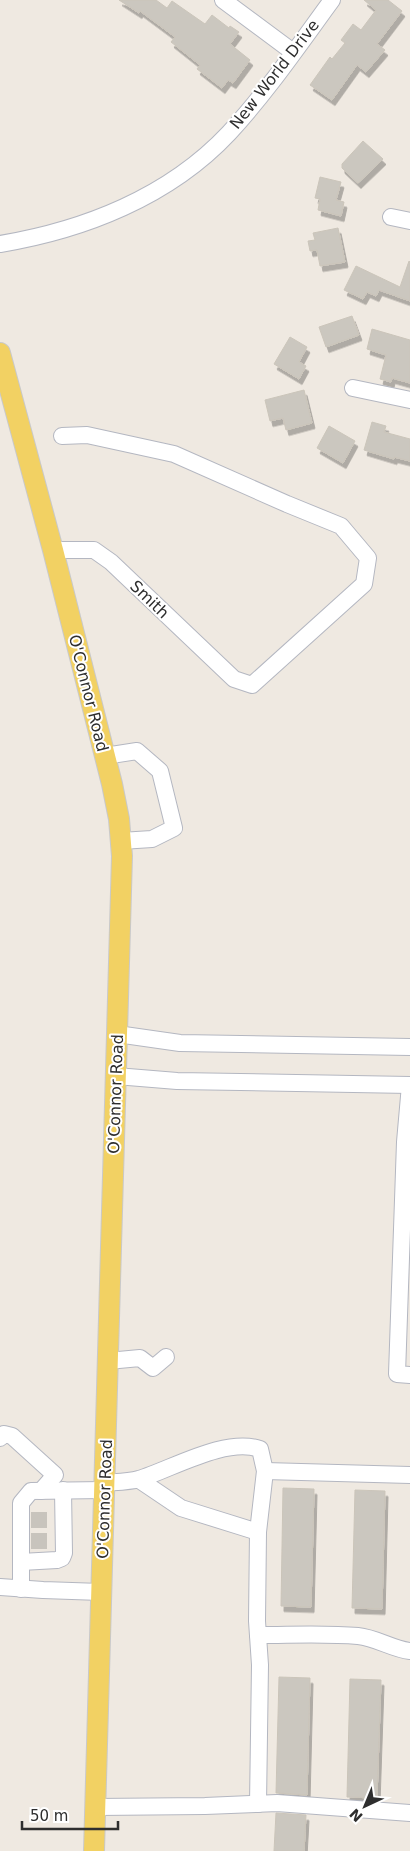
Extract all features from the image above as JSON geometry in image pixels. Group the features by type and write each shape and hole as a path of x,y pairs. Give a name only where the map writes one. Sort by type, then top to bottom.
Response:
{"main road":[{"name":"O'Connor Road","path":"0,353 53,550 105,756 116,802 121,840 94,1851"}],"street":[{"path":"223,0 293,52"},
{"name":"New World Drive","path":"0,244 55,233 94,221 159,188 200,159 228,134 260,97 332,0"},
{"path":"391,217 410,221"},
{"path":"353,388 410,400"},
{"name":"Smith","path":"53,550 94,550 111,562 234,679 252,685 364,584 368,558 342,526 174,454 87,435 62,436"},
{"path":"105,756 137,751 160,770 174,828 152,839 121,840"},
{"path":"117,1034 180,1043 410,1047"},
{"path":"116,1076 177,1081 410,1085 405,1142 396,1374 410,1375"},
{"path":"108,1361 140,1358 153,1368 166,1357"},
{"path":"0,1438 4,1434 12,1436 55,1475 41,1491"},
{"path":"21,1589 21,1562 26,1541 26,1520 21,1503 31,1491 104,1486 138,1479 196,1457 239,1447 260,1449 265,1471 258,1532 258,1635 260,1665 258,1804"},
{"path":"265,1471 410,1475"},
{"path":"138,1479 181,1508 258,1532"},
{"path":"21,1562 57,1560 62,1558 64,1553 60,1541 60,1520 63,1490"},
{"path":"0,1587 101,1592"},
{"path":"258,1635 359,1636 377,1640 394,1648 410,1651"},
{"path":"96,1807 277,1803 410,1813"}],"building":[{"path":"119,0 156,0 167,8 172,1 205,24 212,15 229,28 230,26 239,32 230,44 250,60 233,83 228,80 222,88 197,69 200,65 171,42 175,37 140,11 139,13"},
{"path":"364,0 388,0 402,11 377,44 385,50 366,72 357,65 332,100 310,85 330,57 332,59 345,43 341,40 353,24 361,30 376,10"},
{"path":"363,141 383,159 358,183 342,168 342,164"},
{"path":"320,177 341,182 336,200 344,202 341,216 318,210 320,199 315,198"},
{"path":"338,228 345,262 320,266 317,250 310,251 308,241 315,240 313,233"},
{"path":"409,261 410,301 379,290 376,296 367,292 363,299 344,290 356,266 400,287"},
{"path":"352,316 359,335 326,347 319,327"},
{"path":"372,329 410,340 410,383 392,378 391,382 380,379 386,355 367,349"},
{"path":"290,337 307,347 299,362 306,366 299,379 274,364"},
{"path":"304,390 312,423 286,430 283,418 270,421 265,400"},
{"path":"372,422 386,426 384,432 410,439 410,461 394,457 394,459 364,450"},
{"path":"329,426 355,441 343,463 317,448"},
{"path":"283,1488 314,1489 311,1607 281,1606"},
{"path":"355,1490 385,1491 382,1609 352,1608"},
{"path":"279,1677 310,1678 307,1795 276,1793"},
{"path":"350,1679 381,1680 377,1798 347,1797"},
{"path":"276,1813 306,1815 304,1851 274,1851"}],"tunnel":[{"path":"31,1520 56,1520"},
{"path":"31,1541 55,1541"}]}
